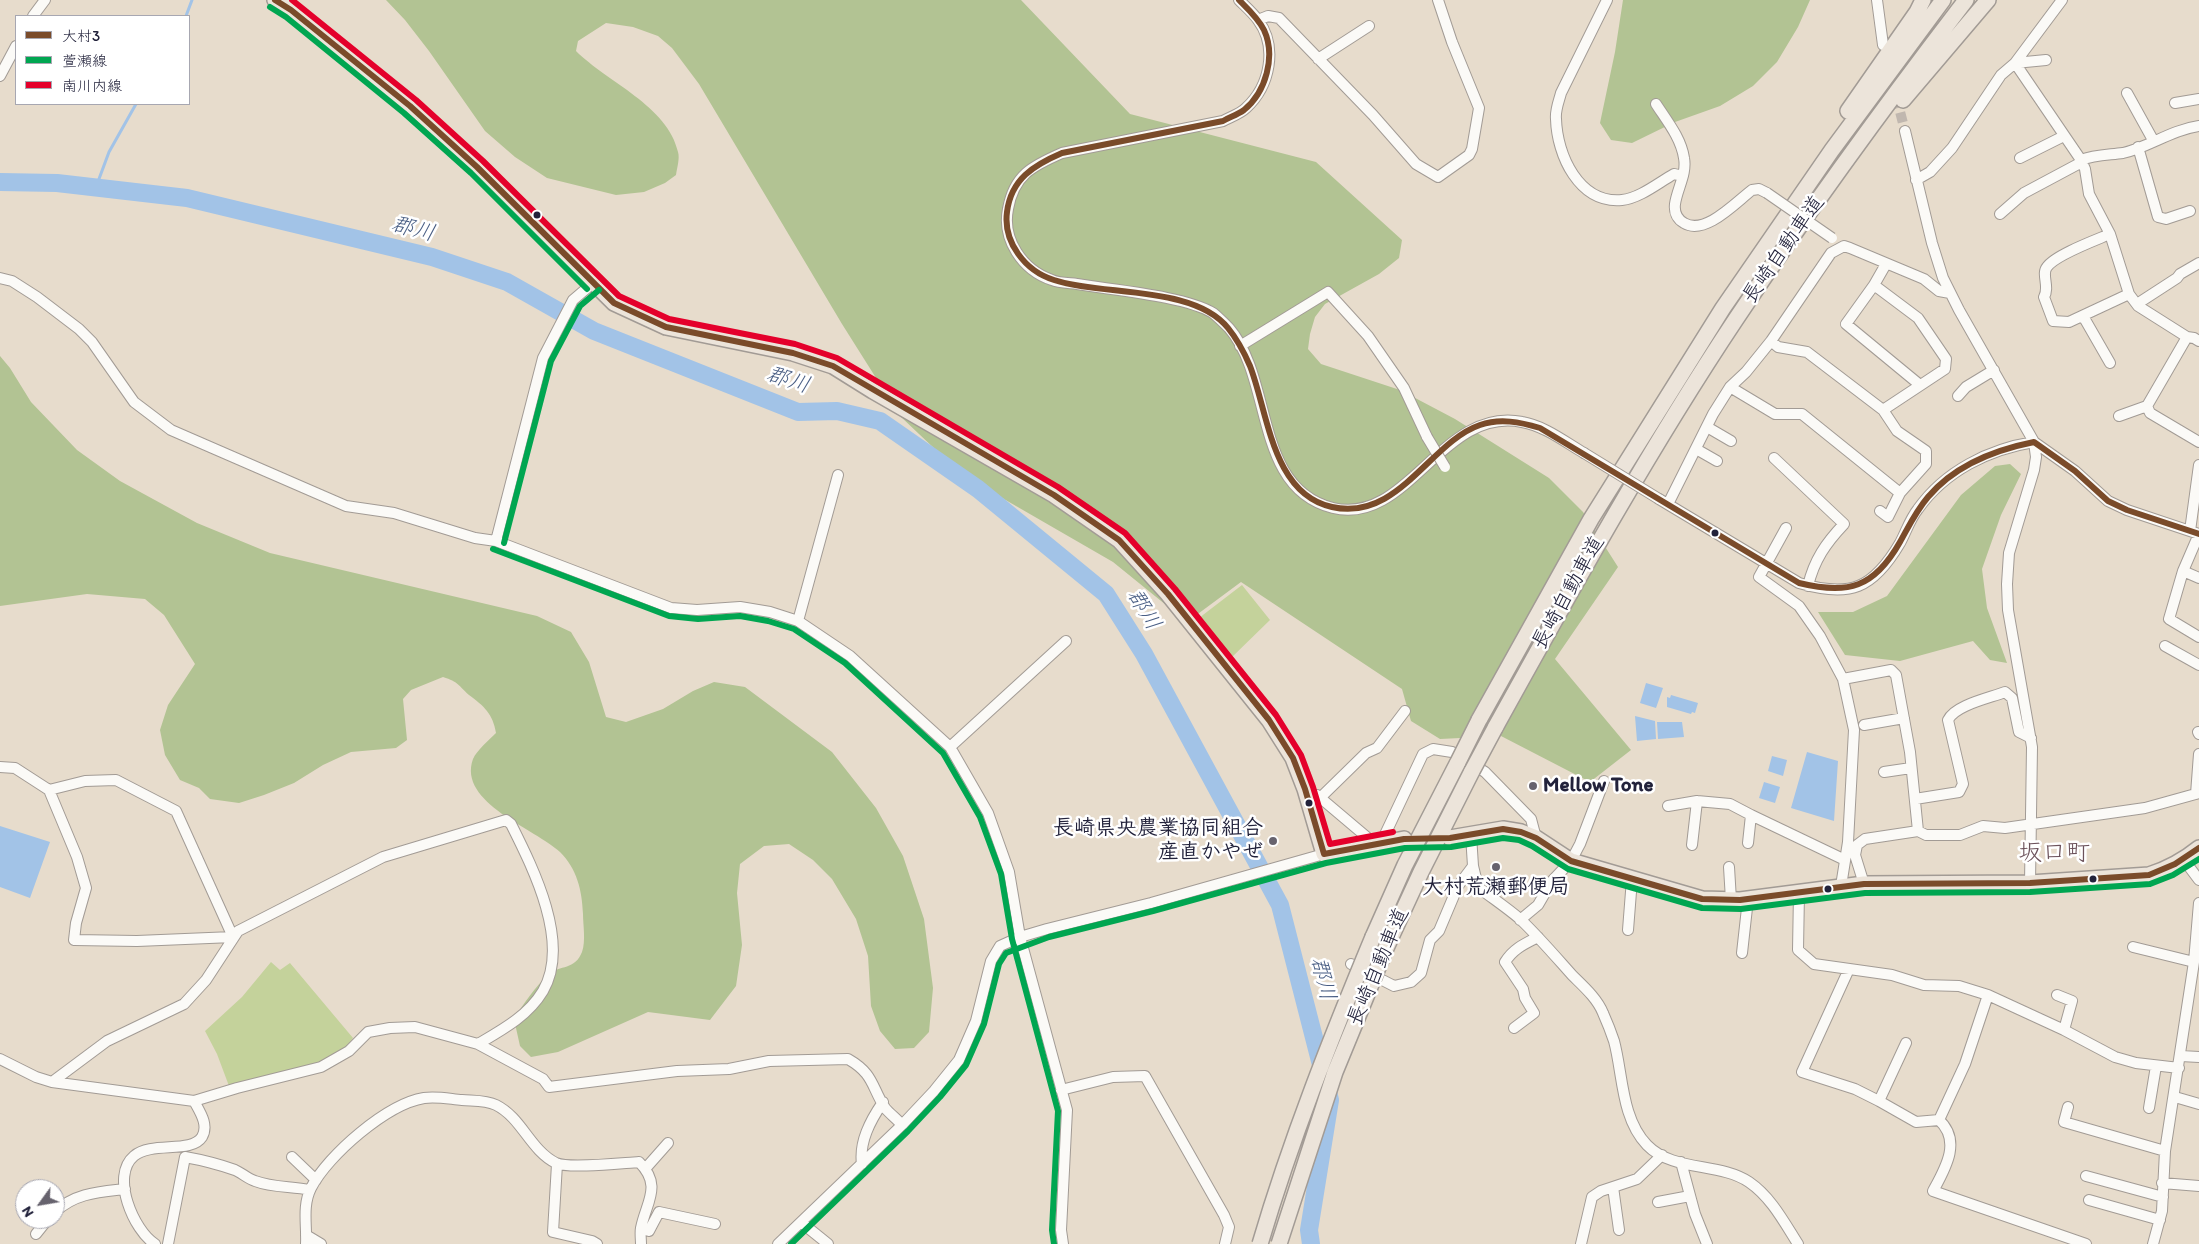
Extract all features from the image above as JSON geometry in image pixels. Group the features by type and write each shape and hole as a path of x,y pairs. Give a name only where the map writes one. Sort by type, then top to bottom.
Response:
{"highway":[{"path":"274,0 291,10 417,112 477,166 614,303 666,327 793,353 833,366 1054,495 1119,540 1168,594 1269,720 1293,758 1303,784 1324,854 1404,839"},
{"path":"1767,244 1797,184 1917,12 1923,0"},
{"name":"長崎自動車道","path":"1260,1244 1271,1204 1324,1056 1373,937 1405,865 1479,720 1591,519 1718,316 1827,157 1943,0"},
{"name":"長崎自動車道","path":"1279,1244 1335,1072 1386,948 1421,872 1472,771 1603,532 1736,318 1966,0"},
{"path":"1838,175 1988,0"},
{"path":"1450,838 1503,829 1521,832 1536,838 1571,861 1702,899 1731,900 1864,884 2030,883 2149,875 2184,860 2199,848"}],"street":[{"path":"34,15 44,0"},
{"path":"1239,0 1258,20 1265,35 1269,52 1268,74 1258,94 1245,109 1222,121 1062,153 1040,163 1024,173 1011,193 1007,214 1008,233 1017,254 1031,269 1051,280 1185,302 1213,313 1230,329 1240,346 1252,376 1266,426 1282,469 1296,486 1314,501 1335,508 1360,508 1383,500 1402,487 1457,438 1479,425 1499,420 1522,422 1540,428 1799,583 1822,590 1844,590 1867,583 1885,567 1901,542 1917,510 1939,485 1976,459 2010,445 2034,442 2075,471 2108,501 2127,510 2196,533"},
{"path":"1258,20 1268,16 1279,18 1374,115 1416,164 1438,177 1470,155 1479,108 1452,42 1438,0"},
{"path":"1607,0 1561,93 1557,106 1556,120 1567,167 1586,189 1598,196 1609,199 1622,200 1635,196 1674,174 1683,176"},
{"path":"1916,180 1930,172 1952,148 2001,75 2015,63 2062,0"},
{"path":"1878,1 1883,45"},
{"path":"1318,59 1368,26"},
{"path":"0,76 15,48"},
{"path":"2015,63 2046,60"},
{"path":"2015,63 2085,169 2089,194 2110,234 2129,294 2137,304 2187,337 2199,341"},
{"path":"2127,93 2153,140"},
{"path":"2175,103 2199,99"},
{"path":"1656,104 1680,144 1684,160 1683,176 1675,204 1676,213 1680,221 1696,227 1712,221 1752,190 1759,188 1832,238 1837,249"},
{"path":"2000,214 2024,193 2090,156 2124,152 2182,128 2199,126"},
{"path":"1905,131 1932,243 1950,293 2034,442 2036,457 2034,470 2011,545 2007,584 2008,610 2031,738 2030,883"},
{"path":"2020,158 2064,136"},
{"path":"2138,147 2158,217 2166,219 2190,212"},
{"path":"2110,234 2063,255 2047,266 2045,272 2048,291 2044,297 2053,322 2068,322 2129,294"},
{"path":"1664,501 1696,449 1730,387 1746,372 1771,341 1831,253 1844,246 1850,248 1924,280 1939,292 1950,293"},
{"path":"2137,304 2199,263"},
{"path":"1886,264 1874,285 1846,324 1920,386"},
{"path":"0,278 12,281 79,329 92,342 134,402 171,430 346,506 394,513 475,538 496,541 671,608 697,610 740,607 770,612 798,621 850,656 950,747 988,813 994,829 1009,872 1020,937 1066,1110 1061,1230 1063,1244"},
{"path":"496,541 544,358 573,300 593,283"},
{"path":"1874,285 1918,318 1946,359 1944,369 1882,410"},
{"path":"1240,346 1328,292 1368,336 1404,388 1427,437 1445,467"},
{"path":"2083,316 2110,363"},
{"path":"2118,416 2147,406 2187,337"},
{"path":"1771,341 1778,347 1806,352 1882,410 1897,431 1926,451 1926,464 1900,492 1888,517 1880,511"},
{"path":"1958,396 1966,387 1994,370"},
{"path":"1730,387 1775,414 1802,414 1900,492"},
{"path":"2147,406 2150,413 2199,442"},
{"path":"1707,427 1730,441"},
{"path":"1696,449 1717,461"},
{"path":"1774,458 1844,524 1826,542 1812,569 1808,586"},
{"path":"2199,465 2196,533 2169,619 2199,637"},
{"path":"798,621 838,475"},
{"path":"1786,528 1765,563 1759,577 1800,606 1820,636 1843,679 1854,730 1848,842 1841,886"},
{"path":"2183,571 2199,578"},
{"path":"950,747 1066,641"},
{"path":"2165,646 2199,666"},
{"path":"1843,679 1891,670 1896,675 1904,718 1918,831"},
{"path":"1915,799 1959,792 1963,784 1948,720 1950,715 1962,707 2005,692 2012,698 2019,732 2031,738"},
{"path":"1320,798 1366,753 1377,748 1406,711"},
{"path":"1864,725 1904,718"},
{"path":"1303,784 1378,844 1424,754 1433,749 1452,752 1485,772 1532,819 1536,838"},
{"path":"1864,884 1855,855 1857,846 1865,839 1918,831 1926,835 1960,835 1983,826 2005,828 2030,822 2145,808 2198,793 2199,754"},
{"path":"0,767 15,768 49,790 77,857 86,888 76,923 74,940 137,941 233,937"},
{"path":"1884,772 1911,768"},
{"path":"49,790 85,781 116,780 176,811 233,937"},
{"path":"1520,920 1538,904 1552,881 1571,861 1580,844 1604,781"},
{"path":"1668,806 1697,801 1730,804 1845,860"},
{"path":"1692,845 1697,801"},
{"path":"1748,843 1751,815"},
{"path":"52,1082 107,1041 184,1004 206,980 238,930 382,857 506,820 511,824 540,884 553,942 552,967 543,991 524,1013 478,1044"},
{"path":"1470,835 1473,866 1478,887 1498,900 1538,937 1591,995 1602,1010 1614,1039 1627,1106 1635,1128 1647,1145 1662,1155 1681,1162 1731,1173 1748,1182 1771,1203 1798,1244"},
{"path":"778,1244 802,1223 902,1124 934,1091 958,1060 976,1021 991,960 1000,946 1020,937 1324,854"},
{"path":"2184,860 2199,880"},
{"path":"1351,964 1394,986 1411,982 1421,973 1430,940 1439,932 1458,886 1473,866"},
{"path":"1729,867 1731,900"},
{"path":"1628,930 1632,879"},
{"path":"1799,893 1798,950 1814,964 1892,975 1924,985 1959,986 1988,994 2064,1030 2115,1057 2156,1066 2179,1068"},
{"path":"1742,953 1748,899"},
{"path":"2153,1244 2160,1220 2165,1151 2175,1097 2194,962 2199,903"},
{"path":"1514,1028 1534,1013 1525,998 1523,989 1505,962 1510,953 1538,937"},
{"path":"2133,947 2194,962"},
{"path":"1849,969 1802,1072 1856,1089 1916,1122 1939,1120 1946,1127 1951,1140 1951,1151 1947,1167 1933,1192 2086,1244"},
{"path":"1939,1120 1965,1064 1988,994"},
{"path":"2057,994 2072,1001 2064,1030"},
{"path":"0,1059 36,1077 52,1082 194,1101 321,1067 350,1051 368,1032 390,1028 415,1027 478,1044 543,1079 549,1087 677,1071 729,1069 769,1060 848,1059 860,1065 869,1075 886,1109 902,1124"},
{"path":"1879,1101 1906,1043"},
{"path":"2181,1056 2199,1057"},
{"path":"2149,1108 2156,1066"},
{"path":"1062,1090 1113,1077 1146,1076 1224,1215 1229,1227 1225,1244"},
{"path":"321,1244 306,1239 304,1211 310,1190 316,1180 341,1150 388,1113 403,1104 426,1097 480,1101 495,1105 511,1116 541,1152 557,1164 639,1162 645,1168 651,1180 652,1192 641,1229 641,1244"},
{"path":"2175,1097 2199,1104"},
{"path":"155,1244 148,1240 136,1224 130,1209 125,1189 127,1166 133,1157 145,1151 167,1146 188,1147 196,1143 202,1137 205,1128 204,1120 194,1101"},
{"path":"862,1164 860,1150 874,1116 883,1102"},
{"path":"2068,1107 2064,1122 2165,1151"},
{"path":"645,1168 668,1143"},
{"path":"1581,1244 1592,1197 1601,1190 1637,1179 1662,1155"},
{"path":"168,1244 185,1156 211,1162 236,1171 255,1181 273,1186 288,1185 310,1190"},
{"path":"292,1157 316,1180"},
{"path":"1681,1162 1690,1196 1707,1244"},
{"path":"557,1164 553,1232 592,1241 597,1244"},
{"path":"2086,1176 2163,1197"},
{"path":"2162,1183 2199,1186"},
{"path":"1613,1187 1619,1230"},
{"path":"65,1205 87,1194 125,1189"},
{"path":"1658,1202 1690,1196"},
{"path":"2089,1200 2160,1220"},
{"path":"641,1229 649,1231 659,1212 716,1224"},
{"path":"802,1223 828,1244"},
{"path":"36,1234 40,1229"}],"green space":[{"path":"386,0 1021,0 1130,114 1316,162 1402,240 1399,258 1379,274 1325,304 1315,317 1308,349 1321,364 1400,390 1455,419 1549,478 1583,512 1618,567 1555,659 1631,750 1590,782 1501,736 1440,739 1411,721 1402,689 1241,582 1187,622 1113,562 990,491 938,452 900,416 842,324 699,84 672,48 658,36 633,27 606,23 578,41 576,51 650,108 662,121 672,136 679,154 676,175 665,183 644,192 616,195 547,178 515,157 485,131 429,51 405,20"},
{"path":"1623,0 1810,0 1798,27 1777,62 1753,86 1720,106 1675,122 1632,143 1611,140 1600,123 1615,52"},
{"path":"0,356 10,368 31,402 77,450 120,481 197,523 270,553 537,616 571,632 589,662 606,717 626,722 663,709 693,691 714,682 745,687 832,752 876,808 903,856 924,919 933,988 929,1032 914,1048 895,1049 880,1031 871,1006 868,956 856,919 832,879 813,860 789,844 764,846 740,864 737,893 742,945 736,986 710,1020 648,1012 558,1052 531,1057 520,1046 514,1019 530,995 549,974 575,962 579,958 584,938 581,897 578,880 571,865 560,852 487,802 476,789 471,775 473,759 496,733 493,721 487,711 458,684 443,677 411,690 403,699 407,740 396,748 351,752 323,765 294,783 239,803 210,799 199,788 180,780 165,755 160,730 168,705 195,664 164,615 145,599 87,594 0,606"},
{"path":"2010,464 2021,474 2001,515 1982,569 1987,608 2007,663 1990,660 1973,641 1900,661 1845,655 1818,612 1853,612 1887,596 1961,495 1995,466"},
{"path":"1242,585 1270,620 1230,659 1199,618"},
{"path":"271,962 280,970 290,963 353,1038 342,1052 320,1063 229,1086 217,1054 205,1031 242,997"}],"water":[{"path":"1646,683 1663,688 1656,708 1640,703"},
{"path":"1671,695 1698,703 1695,713 1692,712 1691,714 1667,707 1667,697 1670,698"},
{"path":"1635,716 1655,721 1656,739 1637,741"},
{"path":"1657,722 1682,722 1684,737 1658,739"},
{"path":"1807,752 1838,761 1834,821 1791,808"},
{"path":"1772,756 1787,760 1783,776 1768,771"},
{"path":"1764,782 1780,787 1775,803 1759,798"},
{"path":"0,826 50,842 30,898 0,887"}],"waterway":[{"path":"186,15 192,0"},
{"path":"96,187 109,152 135,105"},
{"name":"郡川","path":"0,182 57,183 187,198 432,257 507,282 594,331 798,412 837,411 880,421 978,489 1106,594 1144,654 1280,905 1330,1100 1309,1230 1311,1244"}],"tunnel":[{"path":"1889,69 1905,131"}],"transit line":[{"name":"大村3","path":"275,0 291,10 410,106 477,167 614,303 666,327 793,353 833,366 1054,495 1119,540 1168,594 1269,720 1293,758 1305,789 1324,854"},
{"name":"南川内線","path":"292,0 416,100 483,161 619,296 669,319 795,344 837,358 1058,487 1125,533 1175,589 1276,715 1301,755 1330,844 1393,832"},
{"name":"大村3","path":"1239,0 1262,26 1269,51 1269,62 1263,84 1258,94 1244,110 1223,121 1062,153 1033,168 1019,182 1009,200 1007,223 1012,244 1018,254 1043,276 1074,285 1171,298 1213,314 1228,328 1250,366 1275,449 1284,469 1296,486 1312,499 1332,507 1355,508 1376,503 1395,492 1462,434 1480,425 1502,421 1540,428 1799,583 1816,587 1846,587 1870,578 1880,570 1890,557 1924,502 1950,476 1990,454 2034,442 2075,471 2108,501 2127,510 2199,534"},
{"name":"萱瀬線","path":"270,7 286,17 404,113 471,173 587,289"},
{"name":"萱瀬線","path":"504,543 551,361 580,306 599,290"},
{"name":"萱瀬線","path":"493,549 669,616 698,619 740,616 768,621 794,629 845,663 943,753 980,817 1001,874 1012,939 1058,1111 1052,1230 1054,1244"},
{"name":"大村3","path":"1324,854 1404,839 1450,838 1503,829 1521,832 1536,838 1571,861 1702,899 1740,900 1864,884 2030,883 2149,875 2175,864 2199,848"},
{"name":"萱瀬線","path":"791,1244 908,1131 940,1097 966,1065 984,1024 999,964 1006,953 1049,937 1153,911 1326,863 1405,848 1451,847 1503,838 1519,840 1532,846 1568,869 1702,908 1741,909 1865,893 2030,892 2150,884 2173,875 2199,859"}],"place":[{"name":"Mellow Tone","path":"1533,786"},
{"name":"長崎県央農業協同組合 産直かやぜ","path":"1273,841"},
{"name":"大村荒瀬郵便局","path":"1496,867"}],"district":[{"name":"坂口町","path":"2054,854"}]}
